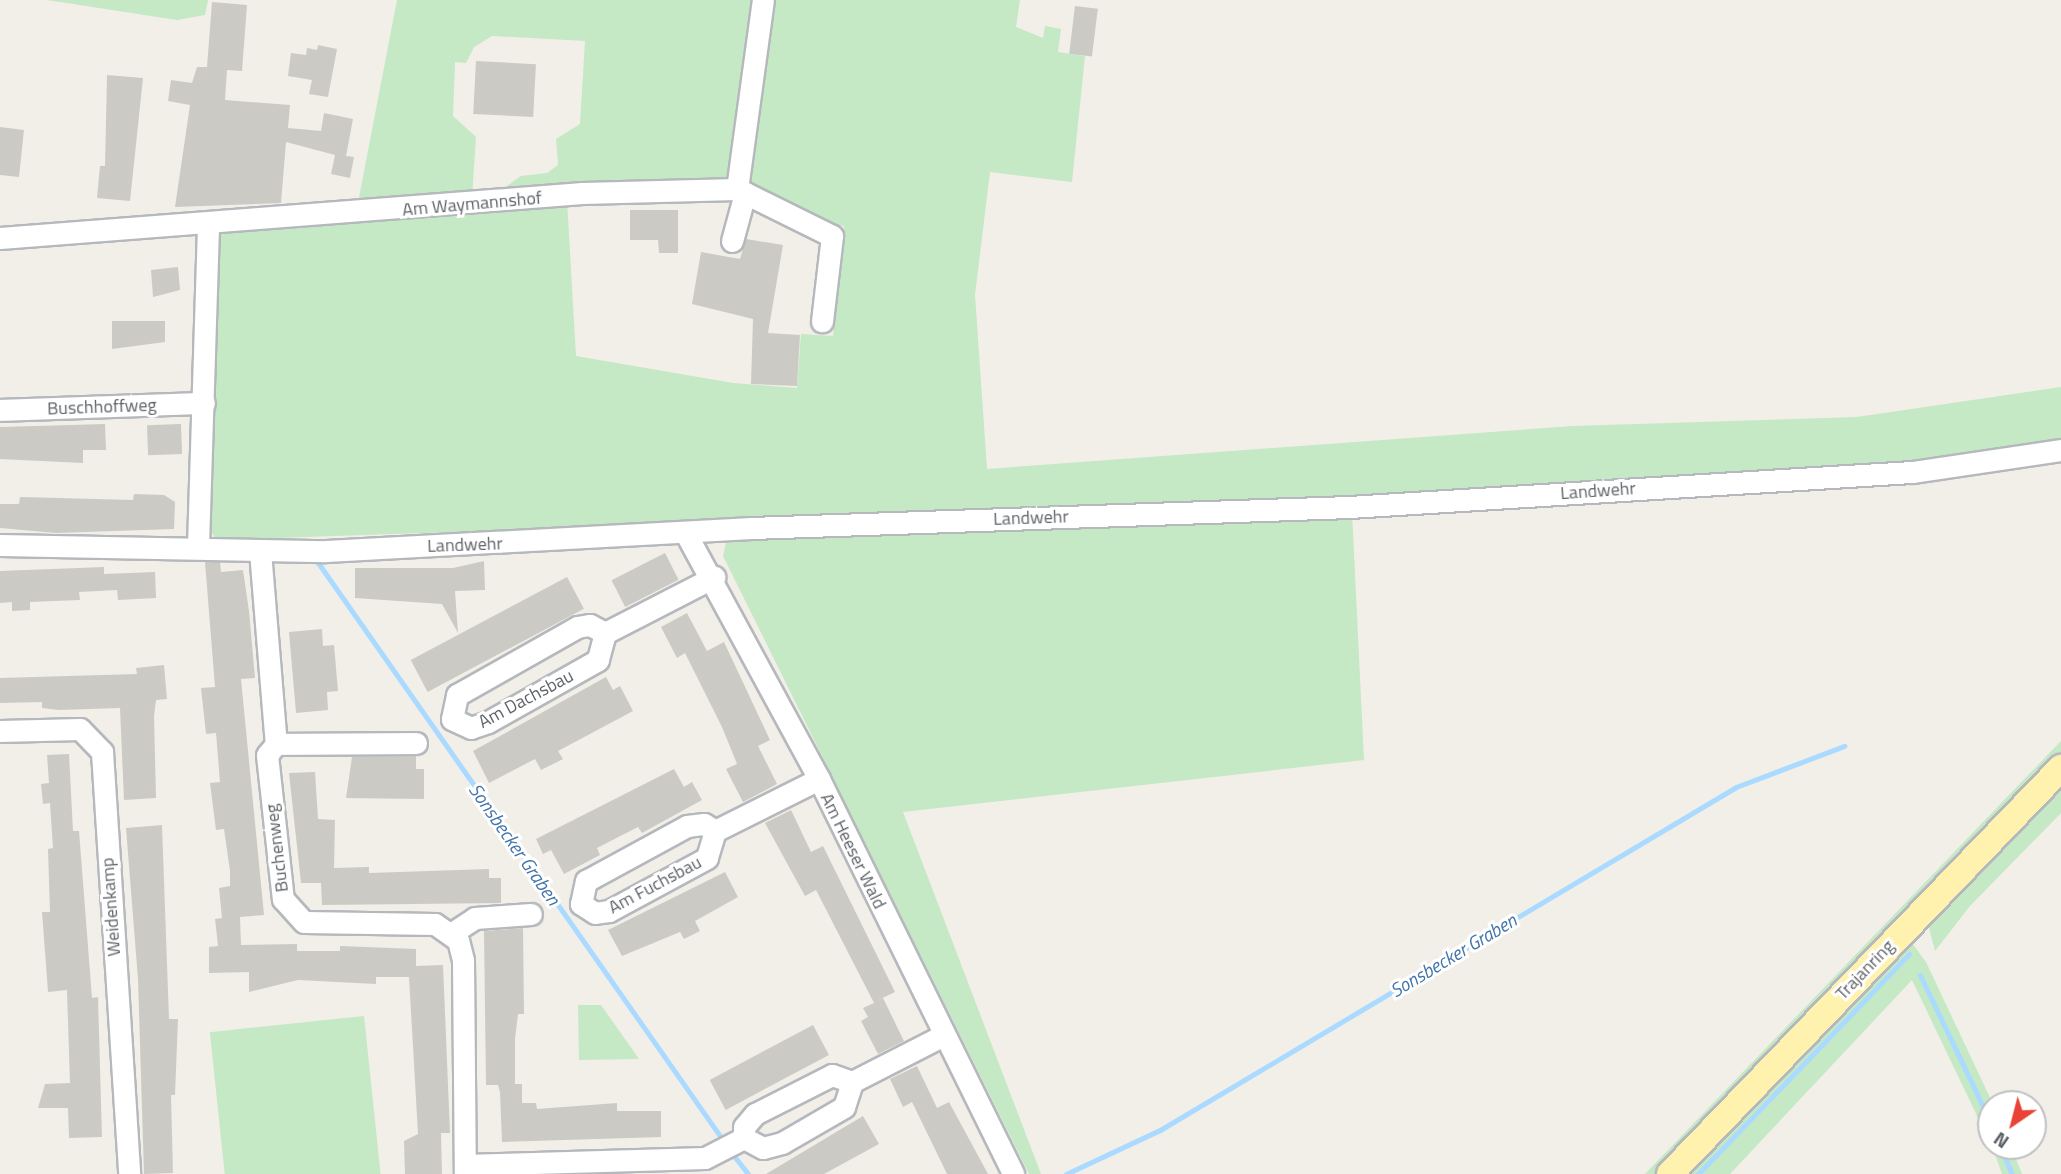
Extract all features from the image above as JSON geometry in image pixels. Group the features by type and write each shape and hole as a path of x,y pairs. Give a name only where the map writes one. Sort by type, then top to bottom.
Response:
{"main road":[{"name":"Trajanring","path":"1670,1174 2061,768"}],"street":[{"path":"732,241 741,191 763,0"},
{"path":"741,191 832,236 822,321"},
{"name":"Am Waymannshof","path":"0,238 208,226 582,194 741,191"},
{"path":"198,545 208,226"},
{"name":"Buschhoffweg","path":"0,410 204,403"},
{"name":"Landwehr","path":"0,545 198,545 260,551 1349,507 1912,472 2061,450"},
{"name":"Am Heeser Wald","path":"685,532 714,577 819,779 942,1037 1013,1174"},
{"name":"Buchenweg","path":"260,551 276,744 269,749 268,768 283,899 291,911 304,922 435,924 452,933"},
{"path":"605,633 714,577"},
{"name":"Am Dachsbau","path":"590,625 605,633 598,660 488,722 468,728 452,719 457,695 577,627 590,625"},
{"name":"Weidenkamp","path":"0,731 80,729 102,752 129,1174"},
{"path":"276,744 416,743"},
{"path":"715,831 819,779"},
{"name":"Am Fuchsbau","path":"704,824 715,831 707,858 609,911 595,913 580,904 586,881 687,826 704,824"},
{"path":"531,914 475,918 452,933 463,960 465,1169 705,1158 744,1138"},
{"path":"744,1138 744,1127 755,1114 832,1075 852,1082 942,1037"},
{"path":"744,1138 763,1148 782,1143 844,1108 852,1082"}],"green space":[{"path":"47,0 208,0 205,15 177,20"},
{"path":"397,0 757,0 736,171 724,183 512,190 507,186 521,176 547,173 558,165 556,139 580,124 585,41 492,36 474,47 466,63 455,62 453,116 476,137 472,198 357,208"},
{"path":"770,0 1020,0 1016,27 1043,38 1045,26 1061,29 1058,52 1085,56 1072,182 990,172 975,295 987,469 1573,426 1857,417 2061,387 2061,444 2009,455 1430,499 217,540 209,529 214,241 219,231 567,200 576,356 733,383 797,388 801,334 833,336 844,226 801,219 747,189"},
{"path":"1352,512 1364,760 903,812 1041,1174 1029,1174 723,556 726,543 807,532"},
{"path":"2061,741 2061,760 1659,1174 1645,1174"},
{"path":"2061,782 2061,813 1970,906 1935,951 1927,920"},
{"path":"1909,939 1926,962 1986,1090 1977,1090 1977,1116 1912,980 1730,1174 1681,1174"},
{"path":"578,1005 601,1005 639,1059 579,1060"},
{"path":"364,1016 381,1174 225,1174 210,1032"},
{"path":"1997,1160 2016,1160 2022,1174 2002,1174"}],"building":[{"path":"212,2 247,5 242,71 227,70 225,100 290,105 288,128 321,131 324,113 353,119 346,156 354,157 350,178 331,174 335,155 286,142 281,203 175,207 190,105 168,101 171,80 192,83 197,67 207,67"},
{"path":"1075,6 1098,9 1092,56 1069,54"},
{"path":"318,45 337,49 328,97 309,94 312,80 288,76 291,53 306,55 307,48 317,50"},
{"path":"476,61 536,64 533,117 473,114"},
{"path":"107,75 143,78 130,201 97,198 100,166 105,166"},
{"path":"0,127 24,130 19,177 0,175"},
{"path":"630,210 678,210 678,253 659,253 658,240 630,240"},
{"path":"746,239 783,245 768,333 800,335 797,386 751,384 753,319 692,304 701,252 740,259"},
{"path":"178,267 180,290 153,297 151,270"},
{"path":"112,321 165,321 165,342 112,349"},
{"path":"105,424 106,450 83,450 83,463 0,459 0,427"},
{"path":"181,424 182,454 148,455 147,425"},
{"path":"134,494 164,495 175,502 174,529 56,533 0,528 0,504 19,504 20,497 133,500"},
{"path":"665,553 679,580 625,607 612,580"},
{"path":"484,561 485,590 455,591 458,633 442,604 355,598 355,568 453,568"},
{"path":"205,562 220,562 221,572 243,570 249,611 255,678 241,679 264,915 240,917 241,945 297,944 297,951 340,951 340,946 416,949 416,966 443,965 450,1133 441,1133 442,1174 405,1174 404,1141 418,1134 409,977 376,977 376,984 298,980 249,992 249,972 209,973 209,947 218,946 215,919 222,918 219,888 230,886 230,871 224,829 216,830 210,783 220,782 216,733 206,734 201,688 215,687"},
{"path":"104,567 104,574 155,572 156,598 118,600 117,590 79,592 80,600 30,602 30,610 12,611 12,602 0,603 0,571"},
{"path":"567,577 584,609 428,692 411,660"},
{"path":"687,613 707,651 724,642 770,740 758,746 777,784 743,802 726,769 737,764 722,727 685,653 677,658 661,627"},
{"path":"322,629 323,646 334,645 338,691 327,692 328,710 296,713 289,632"},
{"path":"164,665 167,699 156,700 154,716 156,798 124,800 120,708 59,710 42,708 42,702 0,703 0,678 137,674 136,668"},
{"path":"606,677 613,690 620,686 633,711 558,751 563,759 541,770 535,759 489,783 473,751"},
{"path":"69,754 73,831 79,831 92,998 98,997 102,1137 69,1138 68,1108 38,1108 45,1084 70,1083 67,990 48,992 42,912 50,912 48,849 53,848 50,803 43,804 41,784 49,783 47,755"},
{"path":"416,756 416,769 424,769 424,799 346,798 352,757"},
{"path":"674,769 684,787 692,782 702,800 642,833 638,827 597,848 600,855 564,874 551,850 543,854 536,839"},
{"path":"315,772 318,819 335,820 334,868 369,867 369,873 489,869 489,878 501,878 501,903 322,905 321,883 301,883 289,773"},
{"path":"791,810 811,852 823,846 895,992 876,1001 883,998 904,1041 878,1054 861,1021 868,1017 863,1008 874,1003 816,890 805,896 765,823"},
{"path":"162,825 169,1019 178,1019 175,1095 171,1095 173,1173 144,1174 138,979 126,828"},
{"path":"725,872 738,897 695,921 700,931 684,939 680,932 622,956 608,930"},
{"path":"523,928 524,1014 518,1014 515,1039 515,1084 522,1084 522,1103 536,1103 537,1109 617,1103 617,1111 661,1111 661,1137 502,1142 500,1092 498,1085 486,1085 484,931"},
{"path":"813,1025 829,1055 726,1110 710,1080"},
{"path":"917,1066 937,1108 949,1102 988,1174 947,1174 912,1102 903,1107 890,1079"},
{"path":"863,1116 879,1144 824,1174 766,1174"}],"waterway":[{"name":"Sonsbecker Graben","path":"314,557 720,1136"},
{"name":"Sonsbecker Graben","path":"1066,1174 1160,1130 1736,787 1844,746"},
{"path":"1698,1174 1909,954"},
{"path":"1920,975 1977,1094"},
{"name":"Sonsbecker Graben","path":"734,1156 748,1174"},
{"path":"2006,1160 2012,1174"}]}
